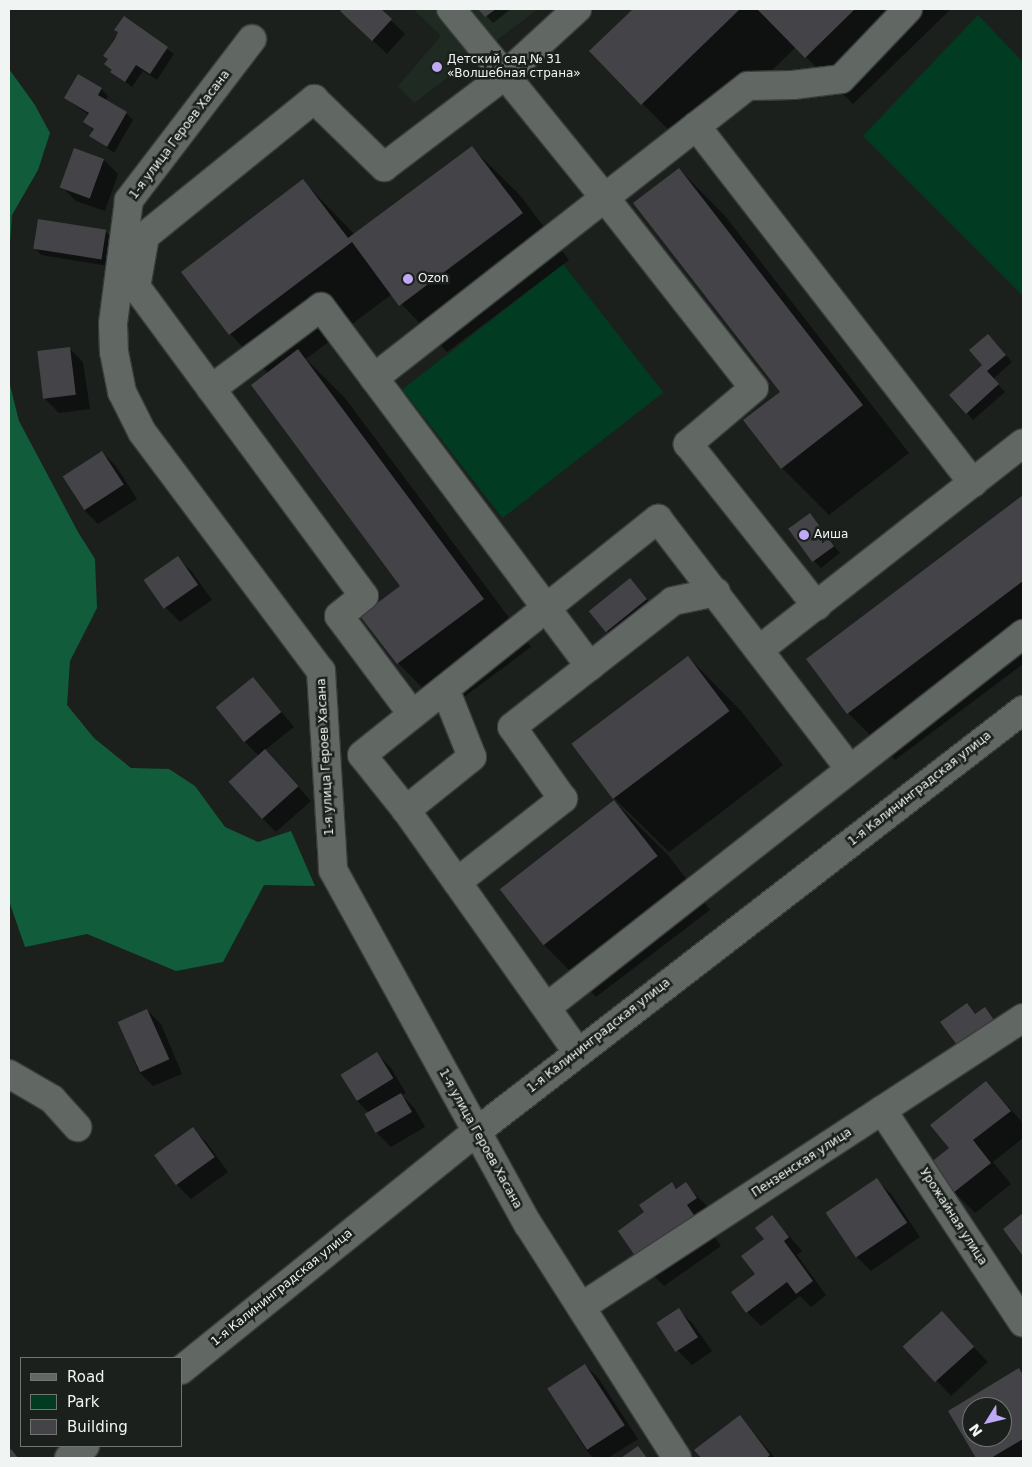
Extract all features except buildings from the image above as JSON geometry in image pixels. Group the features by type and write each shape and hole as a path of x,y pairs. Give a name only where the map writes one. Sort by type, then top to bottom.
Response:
{"street":[{"path":"451,9 605,198 754,388 688,444 817,606"},
{"path":"412,714 339,616 364,596 136,287 145,236 314,99 384,166 505,75 577,9"},
{"path":"374,378 748,86 793,85 841,79 908,9"},
{"name":"1-я улица Героев Хасана","path":"252,39 129,200 113,324 114,352 122,392 142,432 321,671 332,870 528,1224 677,1458"},
{"path":"696,126 973,483"},
{"path":"211,389 321,308 590,667"},
{"path":"759,650 1023,442"},
{"path":"578,1052 406,810 362,755 658,519 716,592 850,769"},
{"path":"457,882 563,799 512,727 674,601 716,592"},
{"path":"547,1007 1023,634"},
{"path":"406,810 472,757 444,688"},
{"name":"1-я Калининградская улица","path":"182,1369 578,1052 1023,710"},
{"name":"Пензенская улица","path":"581,1308 1023,1018"},
{"path":"9,1074 52,1099 77,1127"},
{"name":"Урожайная улица","path":"882,1110 1023,1324"},
{"path":"70,1458 84,1447"}],"shaded area":[{"name":"Детский сад № 31 «Волшебная страна»","path":"413,9 538,9 414,103 398,86 441,36"}],"green space":[{"path":"978,15 1023,62 1023,296 863,136"},
{"path":"9,69 35,105 50,133 38,170 12,215 9,258"},
{"path":"563,264 663,392 503,518 402,390"},
{"path":"9,381 19,421 78,532 95,559 97,608 70,661 67,705 94,738 131,768 169,769 195,786 225,827 258,842 291,831 315,886 264,885 223,962 176,971 87,934 25,947 9,901"}],"place":[{"name":"Детский сад № 31 «Волшебная страна»","path":"437,67"},
{"name":"Ozon","path":"408,279"},
{"name":"Аиша","path":"804,535"}]}
